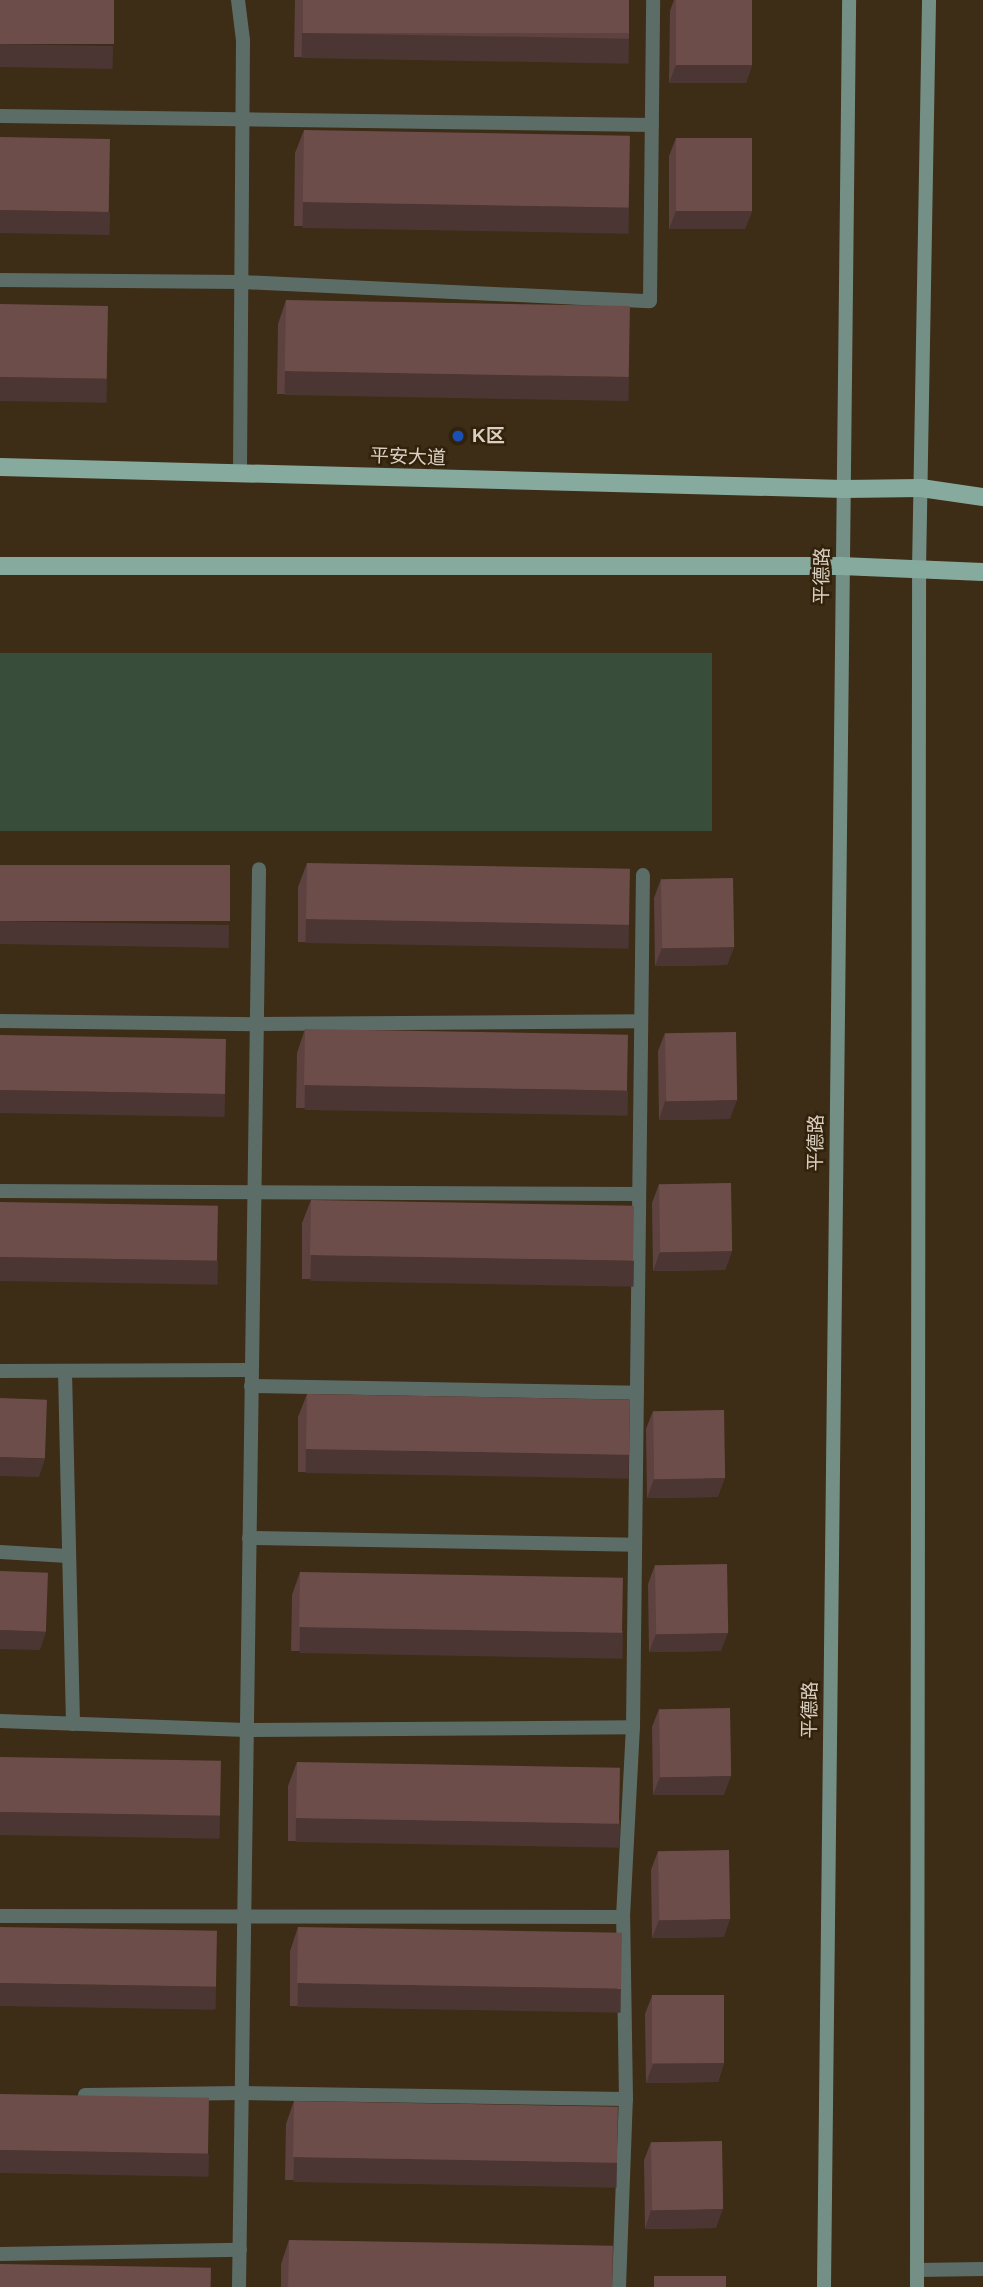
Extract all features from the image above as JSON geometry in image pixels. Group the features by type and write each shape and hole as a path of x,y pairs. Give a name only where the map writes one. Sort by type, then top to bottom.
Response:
{"main road":[{"name":"平德路","path":"824,2287 849,0"},
{"path":"917,2287 919,570 929,0"},
{"name":"平安大道","path":"0,467 844,489 921,488 983,497"},
{"path":"0,566 841,566 983,572"}],"street":[{"path":"238,0 243,40 240,473"},
{"path":"0,280 242,282 650,301 653,0"},
{"path":"0,116 652,125"},
{"path":"239,2287 259,869"},
{"path":"619,2287 626,2099 624,1917 634,1727 643,875"},
{"path":"0,1021 257,1024 641,1021"},
{"path":"0,1191 639,1194"},
{"path":"0,1371 251,1370"},
{"path":"65,1371 73,1724"},
{"path":"251,1386 637,1393"},
{"path":"249,1538 635,1545"},
{"path":"0,1552 68,1556"},
{"path":"0,1721 246,1730 634,1727"},
{"path":"0,1916 624,1917"},
{"path":"67,2096 242,2092 626,2099"},
{"path":"0,2254 240,2250"},
{"path":"918,2270 983,2269"}],"green space":[{"path":"0,653 712,653 712,831 0,831"}],"building":[{"path":"0,0 114,0 114,44 0,44"},
{"path":"303,0 629,0 629,33 303,33"},
{"path":"676,0 752,0 752,65 676,65"},
{"path":"304,130 630,136 629,208 303,202"},
{"path":"0,137 110,139 109,212 0,210"},
{"path":"676,138 752,138 752,211 676,211"},
{"path":"286,300 630,306 629,377 285,371"},
{"path":"0,304 108,306 107,379 0,377"},
{"path":"307,863 630,869 629,925 306,919"},
{"path":"0,865 230,865 230,921 0,921"},
{"path":"733,878 734,947 662,948 661,879"},
{"path":"305,1029 628,1035 627,1091 304,1085"},
{"path":"736,1032 737,1100 666,1101 665,1033"},
{"path":"0,1035 226,1039 225,1094 0,1090"},
{"path":"731,1183 732,1251 660,1252 659,1184"},
{"path":"311,1200 634,1206 633,1261 310,1255"},
{"path":"0,1202 218,1206 217,1261 0,1257"},
{"path":"307,1394 630,1400 629,1455 306,1449"},
{"path":"0,1398 47,1400 45,1459 0,1457"},
{"path":"724,1410 725,1478 654,1479 653,1411"},
{"path":"727,1564 728,1633 656,1634 655,1565"},
{"path":"0,1571 48,1573 46,1632 0,1630"},
{"path":"300,1572 623,1578 622,1633 299,1627"},
{"path":"730,1708 731,1776 660,1777 659,1709"},
{"path":"0,1757 221,1761 220,1816 0,1812"},
{"path":"297,1762 620,1768 619,1824 296,1818"},
{"path":"729,1850 730,1919 659,1920 658,1851"},
{"path":"0,1927 217,1931 216,1987 0,1983"},
{"path":"298,1927 622,1933 621,1989 297,1983"},
{"path":"652,1995 724,1995 724,2063 652,2063"},
{"path":"0,2094 209,2098 208,2154 0,2150"},
{"path":"294,2101 618,2107 617,2163 293,2157"},
{"path":"722,2141 723,2209 652,2210 651,2142"},
{"path":"289,2240 613,2246 612,2287 288,2287"},
{"path":"0,2264 211,2268 211,2287 0,2287"},
{"path":"654,2276 726,2276 726,2287 654,2287"}],"place":[{"name":"K区","path":"458,436"}]}
